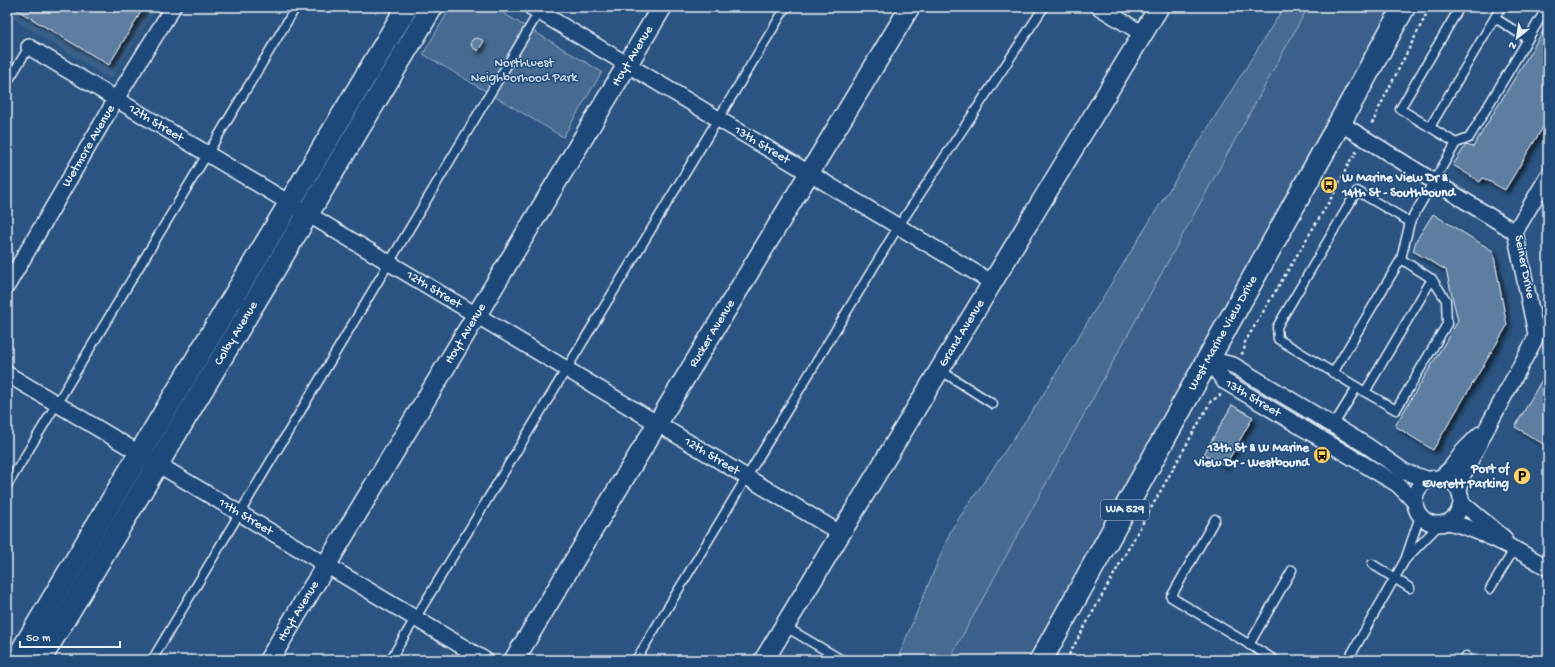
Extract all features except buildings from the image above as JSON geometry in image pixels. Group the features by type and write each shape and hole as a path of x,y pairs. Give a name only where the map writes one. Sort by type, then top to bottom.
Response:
{"main road":[{"name":"Colby Avenue","path":"16,660 407,7"},
{"name":"Colby Avenue","path":"40,660 432,7"},
{"name":"West Marine View Drive","path":"1041,660 1404,7"}],"street":[{"name":"Wetmore Avenue","path":"7,286 116,99 173,7"},
{"name":"Hoyt Avenue","path":"269,660 662,7"},
{"name":"Rucker Avenue","path":"514,660 656,422 910,7"},
{"path":"1099,7 1143,34"},
{"name":"Grand Avenue","path":"764,660 1160,7"},
{"name":"13th Street","path":"537,9 993,283"},
{"name":"12th Street","path":"28,46 840,533"},
{"path":"1340,123 1515,232"},
{"name":"Seiner Drive","path":"1460,497 1462,477 1534,341 1536,334 1515,232 1548,176"},
{"name":"13th Street","path":"1208,359 1233,365 1405,472 1435,479"},
{"name":"13th Street","path":"1208,359 1224,381 1397,484 1418,509"},
{"name":"11th Street","path":"7,374 485,660"},
{"name":"Seiner Drive","path":"1435,479 1451,468 1464,450 1488,426"},
{"path":"1515,548 1460,497 1451,482 1435,479 1419,489 1418,509 1425,521 1467,528 1515,548 1547,565"},
{"path":"1444,524 1458,514 1460,497"}],"lane":[{"path":"7,486 296,7"},
{"path":"390,660 786,7"},
{"path":"636,660 898,227 1044,7"},
{"path":"1456,143 1400,109 1460,7"},
{"path":"1430,127 1502,7"},
{"path":"1333,373 1401,259 1410,222 1456,143 1469,138 1548,7"},
{"path":"152,660 537,9"},
{"path":"1495,18 1528,39"},
{"path":"7,83 28,46"},
{"path":"1401,259 1432,279 1446,300 1447,324 1396,410 1278,339 1276,327 1357,191 1410,222"},
{"path":"1366,392 1432,279"},
{"path":"940,370 993,404"},
{"path":"1333,426 1357,387"},
{"path":"1405,560 1418,509"},
{"path":"1215,519 1171,597 1274,660"},
{"path":"1348,660 1405,560 1444,524"},
{"path":"1490,589 1515,548"},
{"path":"1372,564 1393,579 1410,588"},
{"path":"1249,645 1292,570"},
{"path":"784,626 842,660"}],"path":[{"path":"1371,123 1375,121 1375,116 1430,7"},
{"path":"1240,354 1244,352 1245,342 1333,195 1352,157 1356,156 1356,151"},
{"path":"1544,230 1548,229"},
{"path":"1066,660 1211,401 1220,396 1218,391"}],"shaded area":[{"path":"7,7 156,7 111,80 9,16 7,19"},
{"path":"1308,7 1404,7 1055,636 1024,660 949,660"}],"green space":[{"name":"Northwest Neighborhood Park","path":"451,7 493,7 602,72 563,137 423,54"},
{"path":"1284,7 1308,7 949,660 897,660 951,530 1039,401"}],"place":[{"name":"W Marine View Dr & 14th St - Southbound","path":"1329,185"},
{"name":"13th St & W Marine View Dr - Westbound","path":"1322,455"},
{"name":"Port of Everett Parking","path":"1522,476"}]}
